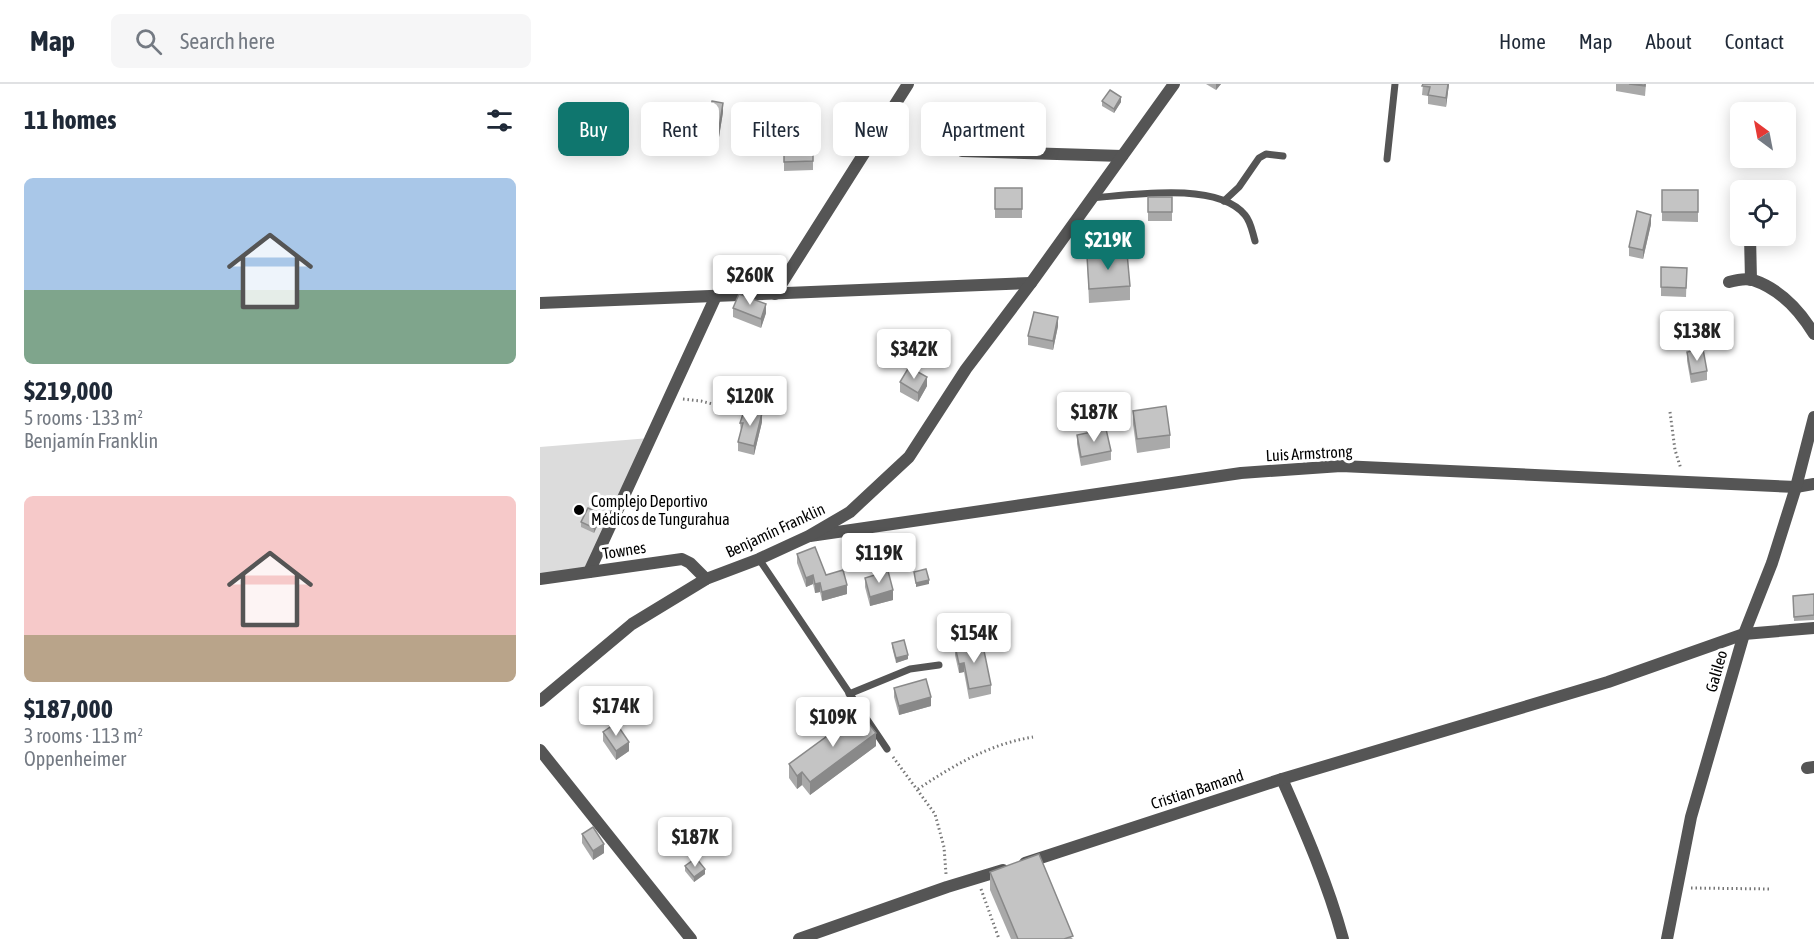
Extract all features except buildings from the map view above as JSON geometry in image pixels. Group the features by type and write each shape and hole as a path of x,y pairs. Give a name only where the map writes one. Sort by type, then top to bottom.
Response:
{"street":[{"path":"775,294 908,84"},
{"name":"Benjamín Franklin","path":"540,701 632,624 706,579 759,559 809,536 850,512 909,457 966,369 1031,283 1174,84"},
{"path":"1046,154 1122,156"},
{"path":"1750,246 1751,279"},
{"path":"1729,282 1751,279 1772,289 1797,309 1814,334"},
{"path":"540,303 1031,283"},
{"path":"589,572 716,296"},
{"name":"Galileo","path":"1667,939 1691,817 1744,634 1772,563 1796,487 1814,417"},
{"name":"Luis Armstrong","path":"809,536 1240,473 1319,468 1353,467 1796,487 1814,484"},
{"name":"Townes","path":"540,579 682,559 690,563 706,579"},
{"name":"Cristian Bamand","path":"799,939 947,887 1282,779 1608,682 1744,634 1814,628"},
{"path":"540,750 691,939"},
{"path":"1282,779 1308,838 1344,939"}],"lane":[{"path":"1387,159 1395,84"},
{"path":"1224,201 1239,187 1261,156 1283,156"},
{"path":"1092,198 1179,192 1197,194 1224,201 1240,210 1246,216 1255,240"},
{"path":"759,559 886,749"},
{"path":"849,694 910,669 939,665"}],"path":[{"path":"669,397 701,401 751,414"},
{"path":"1670,412 1676,450 1685,482"},
{"path":"918,789 950,768 981,752 1016,740 1033,737"},
{"path":"886,749 935,814 944,847 947,887"},
{"path":"977,879 999,939"},
{"path":"1677,888 1771,889"}],"shaded area":[{"name":"Complejo Deportivo Médicos de Tungurahua","path":"650,438 589,572 540,579 540,447"}],"place":[{"name":"Complejo Deportivo Médicos de Tungurahua","path":"579,510"}]}
